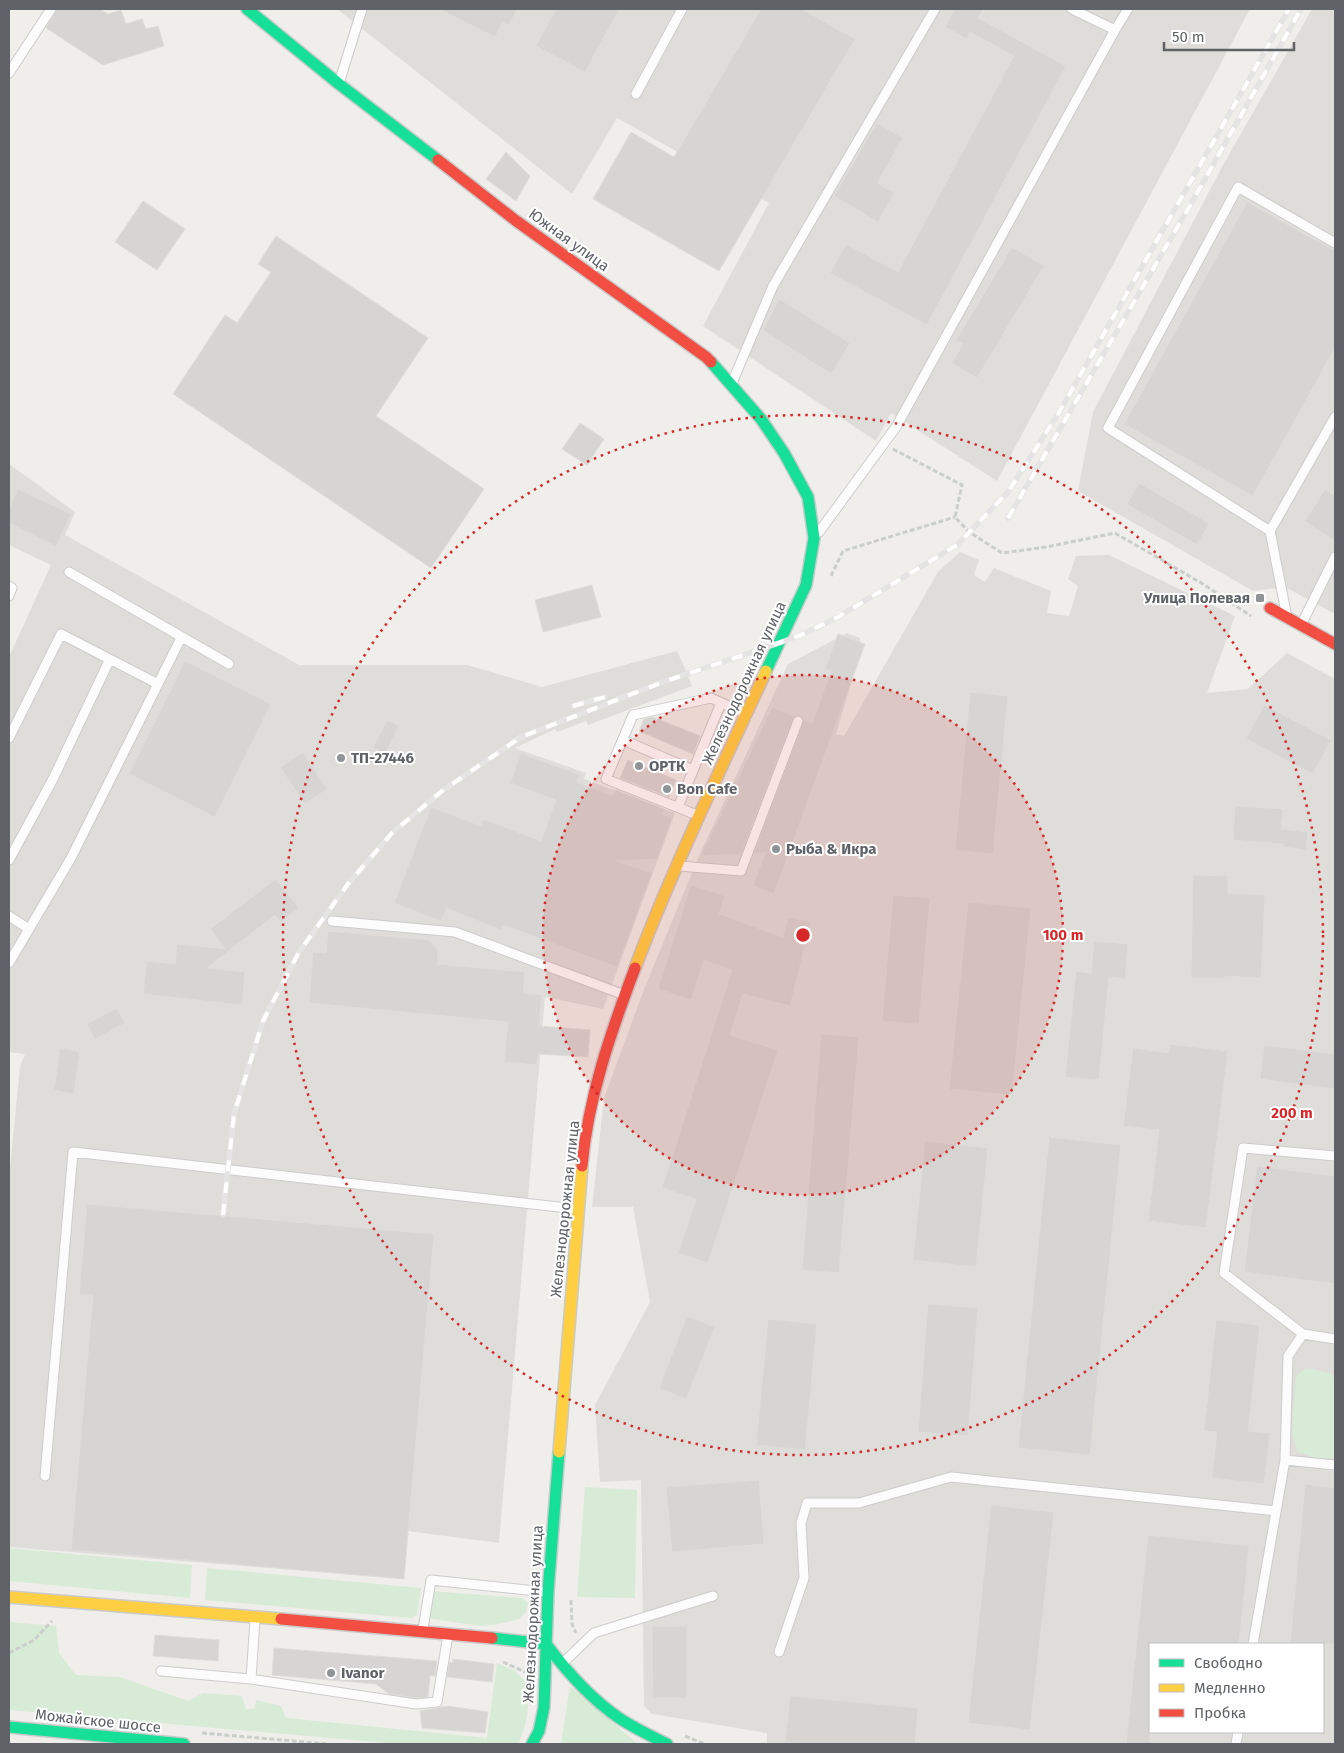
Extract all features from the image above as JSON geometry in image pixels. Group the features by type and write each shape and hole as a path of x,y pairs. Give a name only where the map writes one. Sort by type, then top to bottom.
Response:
{"street":[{"name":"Южная улица","path":"247,9 339,84 515,220 706,357 761,419 784,453 808,497 814,538"},
{"name":"Железнодорожная улица","path":"532,1744 539,1731 544,1706 548,1592 578,1209 590,1108 625,995 676,866 806,585 814,538"},
{"path":"1270,608 1335,644"},
{"path":"9,1597 448,1633 546,1644 561,1664 598,1701 619,1718 667,1744"},
{"name":"Можайское шоссе","path":"9,1727 184,1744"}],"lane":[{"path":"9,72 51,9"},
{"path":"339,84 362,9"},
{"path":"636,94 682,9"},
{"path":"731,385 773,286 935,9"},
{"path":"1072,9 1115,30"},
{"path":"814,538 896,427 1128,9"},
{"path":"1270,531 1108,428 1238,187 1335,243"},
{"path":"1287,617 1270,531 1335,417"},
{"path":"1301,625 1335,557"},
{"path":"69,572 229,664"},
{"path":"9,586 12,588 9,596"},
{"path":"9,738 61,634 158,684"},
{"path":"9,963 72,858 181,638"},
{"path":"9,860 53,779 110,659"},
{"path":"699,816 606,779 633,715 711,698 746,714"},
{"path":"678,808 721,703"},
{"path":"676,866 741,871 798,722"},
{"path":"622,740 693,770"},
{"path":"9,916 29,929"},
{"path":"332,921 455,932 625,995"},
{"path":"1335,1156 1243,1148 1224,1273 1303,1334 1335,1339"},
{"path":"45,1476 73,1152 578,1209"},
{"path":"1253,1643 1285,1460 1288,1356 1303,1334"},
{"path":"1285,1460 1335,1465"},
{"path":"779,1652 804,1578 801,1523 807,1503 859,1503 951,1477 1276,1511"},
{"path":"423,1631 431,1580 548,1592"},
{"path":"561,1664 594,1633 713,1596"},
{"path":"251,1679 256,1617"},
{"path":"161,1672 251,1679 416,1704 437,1702 448,1633"}],"path":[{"path":"884,444 962,485 955,517"},
{"path":"830,577 844,551 955,517"},
{"path":"955,517 969,532 1002,553 1046,547 1115,533 1203,584 1258,621 1270,608"},
{"path":"571,1597 572,1624 581,1645"},
{"path":"9,1653 34,1640 53,1620"},
{"path":"681,1734 705,1744"}],"shaded area":[{"path":"337,9 1250,9 997,481 891,413 876,441 703,326 769,203 617,118 572,194"},
{"path":"1312,9 1335,9 1335,614 1285,587 1253,591 1078,491 1093,412 1222,167"},
{"path":"9,464 75,512 65,535 299,665 467,665 542,687 677,651 683,664 692,686 588,725 586,721 557,732 555,729 515,748 586,773 584,779 675,813 603,1009 545,997 499,1543 408,1531 404,1579 9,1547 9,1179 20,1067 25,1054 9,1052 9,657 51,565 9,545"},
{"path":"960,552 979,560 974,575 985,582 994,568 1051,591 1047,613 1069,616 1078,586 1068,579 1076,556 1109,555 1235,616 1207,693 1248,689 1287,653 1335,679 1335,1744 767,1744 767,1733 652,1714 644,1706 641,1480 600,1482 595,1405 650,1302 633,1207 592,1207 604,1098 643,992 698,858 788,664 847,633 860,638 860,653 836,734 844,736 938,572"}],"green space":[{"path":"1306,1368 1331,1373 1335,1379 1335,1458 1316,1458 1298,1452 1292,1432 1296,1376"},
{"path":"585,1487 637,1490 635,1598 577,1597"},
{"path":"9,1548 192,1565 190,1598 9,1581"},
{"path":"207,1568 421,1588 417,1615 411,1618 205,1600"},
{"path":"429,1591 522,1598 528,1603 526,1612 519,1619 481,1626 427,1618"},
{"path":"9,1622 56,1626 59,1653 76,1675 120,1677 188,1701 203,1693 242,1696 246,1710 255,1708 256,1700 281,1706 286,1718 487,1738 497,1663 515,1671 528,1684 526,1722 518,1744 400,1744 9,1710"},
{"path":"570,1686 638,1744 561,1744"}],"building":[{"path":"57,9 100,9 108,14 121,10 126,24 142,19 146,29 158,26 164,46 103,65 46,28"},
{"path":"439,9 517,9 509,25 503,22 495,37"},
{"path":"556,9 619,9 585,72 536,46"},
{"path":"761,9 802,9 855,39 719,271 593,199 631,132 674,157"},
{"path":"954,9 983,9 978,18 1066,66 927,325 830,273 846,244 898,272 1014,56 970,32 967,39 945,27"},
{"path":"877,123 903,138 877,183 894,193 878,222 834,196"},
{"path":"506,152 530,176 516,201 486,179"},
{"path":"143,201 185,229 157,270 115,242"},
{"path":"1247,202 1335,251 1335,348 1253,496 1124,424"},
{"path":"276,236 428,338 376,416 484,489 431,568 173,394 225,315 237,323 271,272 258,264"},
{"path":"1012,247 1044,266 977,378 952,363 963,344 956,340"},
{"path":"779,299 850,343 831,374 763,330"},
{"path":"580,423 604,439 587,465 562,449"},
{"path":"1139,483 1209,523 1197,545 1127,504"},
{"path":"18,489 71,514 56,546 9,523 9,509"},
{"path":"1325,489 1335,496 1335,541 1305,521"},
{"path":"592,585 601,617 543,632 535,600"},
{"path":"838,634 865,644 774,894 753,886 765,853 754,853 804,720 812,724 831,671 825,669"},
{"path":"185,661 271,704 215,817 129,774"},
{"path":"970,692 1008,696 993,854 955,850"},
{"path":"1264,705 1331,740 1313,774 1246,739"},
{"path":"772,707 794,716 741,854 701,856"},
{"path":"653,717 700,736 693,754 639,731 644,719"},
{"path":"387,720 399,726 385,754 373,748"},
{"path":"303,752 327,789 305,804 280,767"},
{"path":"521,753 580,775 577,782 613,796 616,790 664,809 662,814 672,818 657,859 616,861 652,873 617,967 503,925 501,930 446,908 441,921 394,903 431,807 481,826 484,819 541,841 556,800 510,783"},
{"path":"628,760 676,780 669,797 620,778"},
{"path":"1235,806 1283,809 1281,829 1308,832 1306,850 1283,847 1283,844 1233,840"},
{"path":"1193,875 1228,876 1228,893 1265,895 1261,978 1225,976 1225,979 1191,978"},
{"path":"276,879 299,908 281,922 275,915 207,968 245,972 242,1005 143,994 147,961 175,964 177,944 226,949 210,929"},
{"path":"691,885 725,896 719,914 783,937 788,917 811,922 790,1006 743,994 730,1035 778,1050 708,1263 678,1253 696,1199 662,1188 732,970 704,960 691,1000 658,989"},
{"path":"893,895 930,898 919,1024 882,1021"},
{"path":"968,902 1031,908 1012,1095 949,1089"},
{"path":"328,931 429,940 438,950 437,964 525,972 523,993 542,995 539,1026 590,1030 588,1057 538,1054 537,1065 504,1062 508,1022 309,1003 313,952 326,953"},
{"path":"1094,941 1128,944 1125,979 1109,977 1099,1080 1065,1077 1076,971 1091,973"},
{"path":"117,1008 125,1023 95,1039 87,1024"},
{"path":"821,1034 859,1037 839,1273 802,1270"},
{"path":"1170,1044 1228,1051 1206,1228 1148,1221 1159,1130 1123,1126 1133,1048 1169,1053"},
{"path":"1264,1045 1335,1054 1335,1089 1260,1079"},
{"path":"60,1048 80,1052 74,1094 54,1090"},
{"path":"1049,1137 1121,1145 1090,1455 1018,1448"},
{"path":"925,1141 988,1148 976,1267 913,1260"},
{"path":"1257,1166 1335,1176 1335,1284 1244,1272"},
{"path":"87,1204 434,1234 404,1579 71,1550 93,1295 79,1294"},
{"path":"928,1304 978,1308 968,1436 918,1432"},
{"path":"687,1316 715,1327 686,1399 659,1388"},
{"path":"768,1319 817,1324 805,1450 756,1445"},
{"path":"1216,1320 1260,1325 1248,1431 1270,1433 1264,1484 1212,1478 1217,1432 1204,1431"},
{"path":"759,1480 764,1544 672,1552 666,1487"},
{"path":"1305,1484 1335,1488 1335,1644 1290,1643"},
{"path":"991,1505 1054,1512 1030,1730 968,1723"},
{"path":"1148,1535 1249,1546 1239,1643 1149,1643 1150,1744 1126,1744"},
{"path":"652,1626 687,1626 687,1698 653,1698"},
{"path":"155,1635 219,1640 218,1661 153,1656"},
{"path":"274,1648 437,1661 435,1676 430,1675 428,1697 416,1698 389,1694 376,1684 272,1675"},
{"path":"453,1659 494,1664 492,1682 447,1677 450,1662 453,1662"},
{"path":"790,1696 918,1708 915,1744 805,1744 785,1742"},
{"path":"448,1706 488,1712 485,1733 422,1728 420,1711"}],"railway":[{"path":"223,1215 234,1114 263,1021 299,952 348,884 392,833 442,791 521,737 663,682 801,635 838,617 957,545 1008,492 1058,414 1289,9"},
{"path":"1008,518 1188,209 1301,9"},
{"path":"573,706 605,697"}],"traffic: fast":[{"path":"247,9 339,84 438,160"},
{"path":"711,362 761,419 784,453 808,497 814,538 806,585 766,671"},
{"path":"532,1744 539,1731 544,1707 548,1592 559,1452"},
{"path":"492,1638 546,1644 598,1702 625,1722 667,1744"},
{"path":"9,1727 184,1744"}],"traffic: slow":[{"path":"635,968 681,855 766,671"},
{"path":"559,1452 582,1166"},
{"path":"9,1597 281,1619"}],"traffic: jam":[{"path":"438,160 515,220 711,362"},
{"path":"1270,608 1335,644"},
{"path":"582,1166 589,1115 595,1090 617,1016 635,968"},
{"path":"281,1619 492,1638"}],"place":[{"name":"Улица Полевая","path":"1260,598"},
{"name":"ТП-27446","path":"341,758"},
{"name":"ОРТК","path":"639,766"},
{"name":"Bon Cafe","path":"667,789"},
{"name":"Рыба & Икра","path":"776,849"},
{"name":"Ivanor","path":"331,1673"}]}
